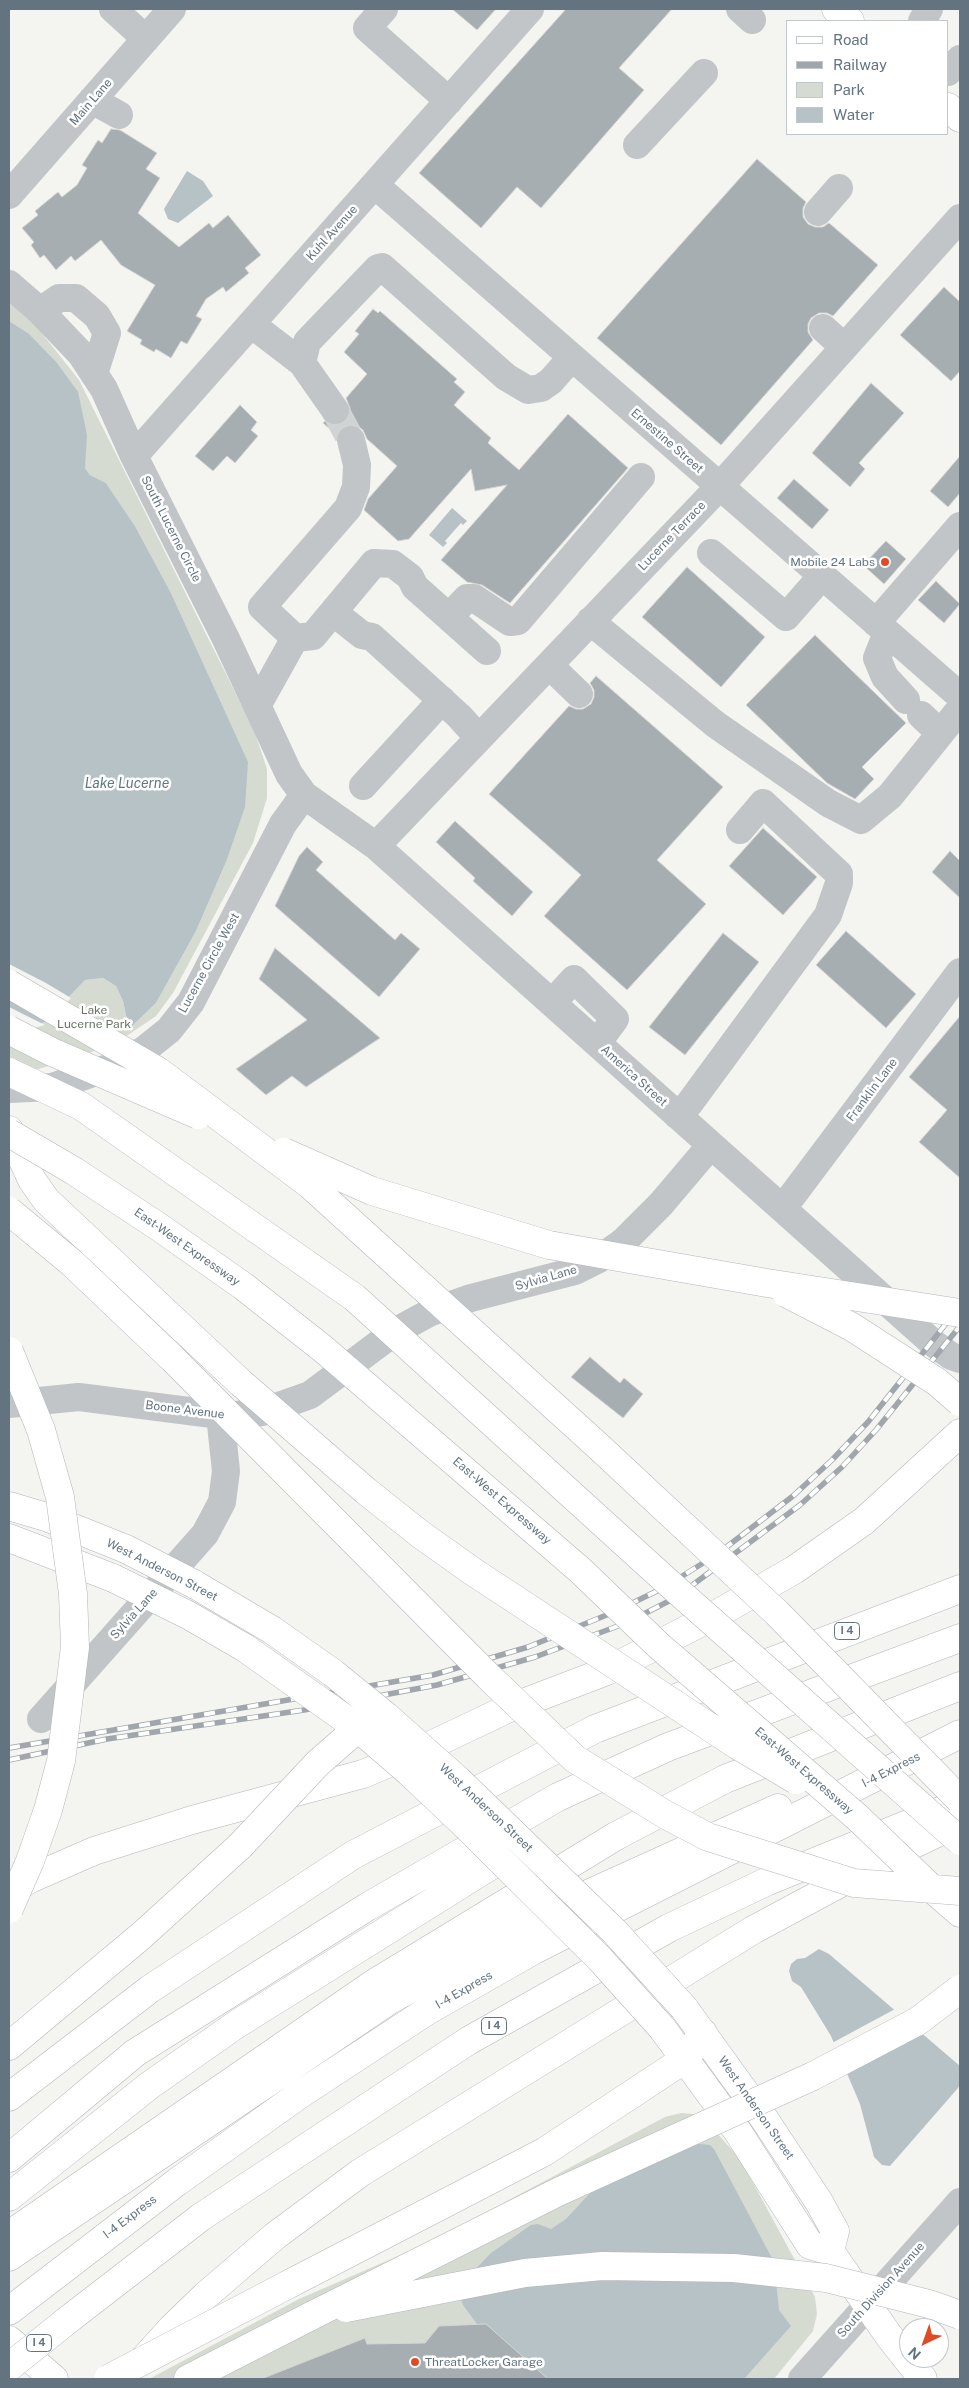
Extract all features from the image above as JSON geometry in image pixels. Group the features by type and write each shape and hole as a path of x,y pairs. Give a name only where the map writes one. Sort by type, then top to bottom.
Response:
{"main road":[{"path":"836,9 849,20"},
{"path":"949,108 960,118"},
{"path":"9,984 158,1071 309,1184 598,1446 770,1607 960,1801"},
{"path":"9,1030 52,1052 372,1191 549,1245 767,1283 960,1312"},
{"path":"9,1072 81,1106 355,1298 672,1586 960,1841"},
{"path":"9,1132 32,1180 46,1200 241,1383 366,1491 472,1571 737,1745 857,1817"},
{"name":"East-West Expressway","path":"9,1132 159,1227 243,1286 322,1348 580,1570 658,1645 857,1817 960,1913"},
{"path":"9,1211 72,1263 173,1359 489,1677 575,1758 666,1815 708,1837 854,1883 960,1891"},
{"path":"767,1283 852,1327 937,1382 960,1402"},
{"path":"9,1351 41,1430 60,1497 73,1594 75,1647 68,1718 61,1761 45,1818 9,1909"},
{"path":"9,1891 30,1878 94,1851 192,1820 363,1774 427,1747 507,1709 607,1671 717,1614 794,1570 864,1521 960,1433"},
{"name":"West Anderson Street","path":"10,1506 46,1517 126,1549 194,1584 272,1630 315,1660 386,1716 525,1845 614,1931 684,2008 781,2142 819,2202 835,2231 830,2251"},
{"path":"9,1538 113,1578 212,1628 287,1676 358,1728 409,1772 600,1960 662,2028 738,2132 810,2245 830,2251 923,2379"},
{"name":"I 4","path":"9,2097 150,1989 353,1855 596,1729 960,1588"},
{"path":"9,2158 135,2053 367,1907 558,1797 668,1747 960,1638"},
{"path":"9,2235 373,1984 616,1836 725,1779 960,1686"},
{"path":"9,2046 142,1936 240,1846 318,1762 358,1728 386,1716"},
{"path":"9,2257 390,2000 535,1918 750,1820 960,1734"},
{"name":"I-4 Express","path":"9,2311 177,2182 299,2095 427,2011 534,1950 960,1734"},
{"name":"I 4","path":"9,2367 201,2217 468,2041 678,1924 768,1881 960,1801"},
{"path":"126,2379 172,2328 206,2296 275,2236 360,2174 754,1930 906,1848 960,1822"},
{"path":"9,2197 150,2085 237,2024 525,1845"},
{"path":"9,1871 57,1851 94,1851"},
{"path":"9,1904 70,1874 94,1851"},
{"path":"188,2379 558,2192 814,2076 918,2022 960,1989"},
{"path":"108,2379 544,2152 685,2059 703,2033"},
{"path":"313,2315 525,2274 602,2266 734,2268 826,2278 929,2304 960,2315"},
{"path":"9,2340 54,2379"},
{"path":"9,2376 14,2379"}],"street":[{"path":"113,9 146,39"},
{"name":"Main Lane","path":"9,195 172,9"},
{"path":"384,9 367,28 449,101"},
{"name":"Kuhl Avenue","path":"134,456 251,324 290,265 375,185 416,124 449,101 530,9"},
{"path":"923,20 929,9"},
{"path":"949,71 960,59"},
{"path":"637,145 704,73"},
{"path":"92,100 118,115"},
{"name":"Ernestine Street","path":"375,185 958,693"},
{"path":"818,212 839,188"},
{"name":"Lucerne Terrace","path":"376,846 720,486 960,218"},
{"path":"302,363 307,342 378,268 382,267 506,377 528,390 541,388 551,381 572,357"},
{"name":"South Lucerne Circle","path":"9,284 40,311 81,354 104,389 134,456 289,774 304,796"},
{"path":"40,311 59,298 76,298 97,316 107,333 94,374"},
{"path":"251,324 302,363 335,410"},
{"path":"822,328 844,348"},
{"path":"351,440 356,472 356,487 348,508 262,607 295,638 314,636 374,563 393,564 410,577 415,587 487,651"},
{"path":"449,617 467,598 474,598 510,622 518,620 641,477"},
{"path":"923,716 885,677 877,658 882,628 960,526"},
{"path":"711,553 786,617 822,576"},
{"path":"333,612 362,635 372,637 442,700 479,738"},
{"path":"590,621 715,724 778,770 828,803 861,820 890,796 923,716 958,693"},
{"path":"257,706 295,638"},
{"path":"548,665 580,694"},
{"path":"363,786 442,700"},
{"name":"America Street","path":"304,796 376,846 933,1343 951,1356 960,1359"},
{"name":"Lucerne Circle West","path":"9,1089 52,1087 108,1068 144,1050 169,1030 191,1002 283,824 304,796"},
{"path":"677,1115 689,1104 828,915 836,896 839,874 763,803 740,830"},
{"name":"Franklin Lane","path":"783,1208 960,972"},
{"name":"Sylvia Lane","path":"375,1348 396,1331 431,1312 471,1298 575,1272 599,1259 624,1240 661,1204 711,1145"},
{"name":"Boone Avenue","path":"9,1404 79,1397 220,1416 262,1412 310,1394 375,1348"},
{"name":"Sylvia Lane","path":"42,1719 205,1534 222,1502 226,1471 220,1416"},
{"name":"South Division Avenue","path":"802,2379 960,2202"}],"green space":[{"name":"Lake Lucerne Park","path":"9,300 37,327 79,380 254,730 267,769 267,798 253,843 173,993 156,1016 125,1037 85,1055 35,1070 9,1072 9,1033 45,1022 85,980 103,978 116,986 123,1001 129,1029 156,1003 196,931 226,862 248,763 171,593 135,526 106,483 90,475 85,468 85,456 28,333 9,321"},
{"path":"681,2113 693,2114 707,2122 740,2159 815,2297 817,2314 813,2331 774,2379 149,2379 299,2299 428,2243 665,2117"}],"water":[{"path":"187,171 203,181 213,196 178,223 168,219 164,209"},
{"name":"Lake Lucerne","path":"9,321 28,333 57,363 78,392 87,435 85,468 90,475 106,483 135,526 171,593 248,762 245,807 226,862 196,931 156,1003 129,1029 123,1001 116,986 103,978 85,980 45,1022 9,1033"},
{"path":"452,508 467,521 463,525 461,523 445,541 447,543 443,547 429,535"},
{"path":"819,1949 829,1954 960,2066 960,2085 958,2088 890,2166 882,2165 874,2157 860,2104 831,2036 801,1987 792,1981 789,1971 791,1964 797,1959 805,1958"},
{"path":"691,2143 710,2145 714,2149 774,2262 779,2310 791,2326 744,2379 548,2379 486,2324 477,2324 463,2305 458,2290 463,2282 491,2253 531,2225 538,2224 551,2229 566,2219 591,2192"}],"pier":[{"path":"9,964 71,998 53,1017 9,992"},
{"path":"9,1007 45,1025 9,1035"},
{"path":"897,2008 921,2029 842,2068 832,2043"}],"building":[{"path":"452,9 496,9 477,30"},
{"path":"566,9 672,9 619,68 644,90 541,208 517,187 481,228 419,173"},
{"path":"111,129 120,130 157,153 146,169 160,178 138,213 179,247 209,223 213,228 228,215 261,255 245,268 249,273 226,292 223,287 206,299 196,316 202,319 187,344 181,341 171,358 156,349 154,352 140,344 142,340 127,331 155,285 121,265 101,240 75,261 71,256 56,270 44,255 40,258 31,245 34,242 22,228 38,215 35,211 58,192 62,197 77,185 87,168 82,165 98,140 102,143"},
{"path":"757,159 806,202 803,208 803,217 808,224 815,227 823,227 829,223 878,265 833,316 827,313 819,313 811,318 808,324 808,332 813,340 721,445 597,338"},
{"path":"944,287 960,302 960,371 951,381 900,335"},
{"path":"373,309 378,313 380,311 457,379 454,382 465,392 454,405 491,438 488,443 519,470 568,414 628,468 510,603 482,585 467,582 441,560 507,485 475,491 471,469 409,539 398,541 364,510 368,499 397,466 367,439 363,430 356,425 347,425 341,428 337,435 323,423 325,421 337,425 344,422 349,416 350,408 346,398 367,374 344,352 359,334 355,331"},
{"path":"871,383 904,413 859,463 865,469 850,487 812,453"},
{"path":"240,405 257,422 251,430 258,436 235,463 227,456 213,471 195,456"},
{"path":"960,456 960,493 948,507 930,491"},
{"path":"794,479 829,510 812,529 777,498"},
{"name":"Mobile 24 Labs","path":"886,541 906,559 884,584 863,565"},
{"path":"687,567 765,637 721,687 642,617"},
{"path":"936,581 960,604 944,623 918,600"},
{"path":"815,635 906,723 862,767 874,779 855,799 827,783 746,705"},
{"path":"596,676 723,787 657,860 706,904 627,990 544,916 581,875 489,794 569,706 583,709 591,704 594,690 590,683"},
{"path":"455,821 533,892 512,916 473,881 475,878 436,842"},
{"path":"763,828 817,877 783,915 729,866"},
{"path":"307,847 323,862 316,870 395,940 401,933 420,949 379,997 275,906 299,856"},
{"path":"950,851 960,861 960,898 932,872"},
{"path":"846,931 916,994 886,1028 816,965"},
{"path":"723,933 759,962 685,1055 649,1027"},
{"path":"275,948 380,1038 306,1087 292,1076 266,1095 236,1069 307,1020 259,979"},
{"path":"960,1016 960,1178 919,1142 947,1110 909,1077"},
{"path":"590,1357 620,1383 624,1378 643,1394 623,1418 571,1377"},
{"name":"ThreatLocker Garage","path":"486,2324 548,2379 261,2379 365,2338 367,2344 425,2343 439,2326"}],"tunnel":[{"path":"335,410 351,440"}],"railway":[{"path":"9,1748 433,1675 528,1647 614,1612 663,1588 716,1555 793,1496 832,1460 868,1422 960,1306"},
{"path":"9,1760 107,1739 304,1710 437,1685 535,1657 626,1623 675,1598 800,1505 842,1467 876,1430 960,1326"}],"place":[{"name":"Mobile 24 Labs","path":"885,562"},
{"name":"ThreatLocker Garage","path":"415,2362"}]}
